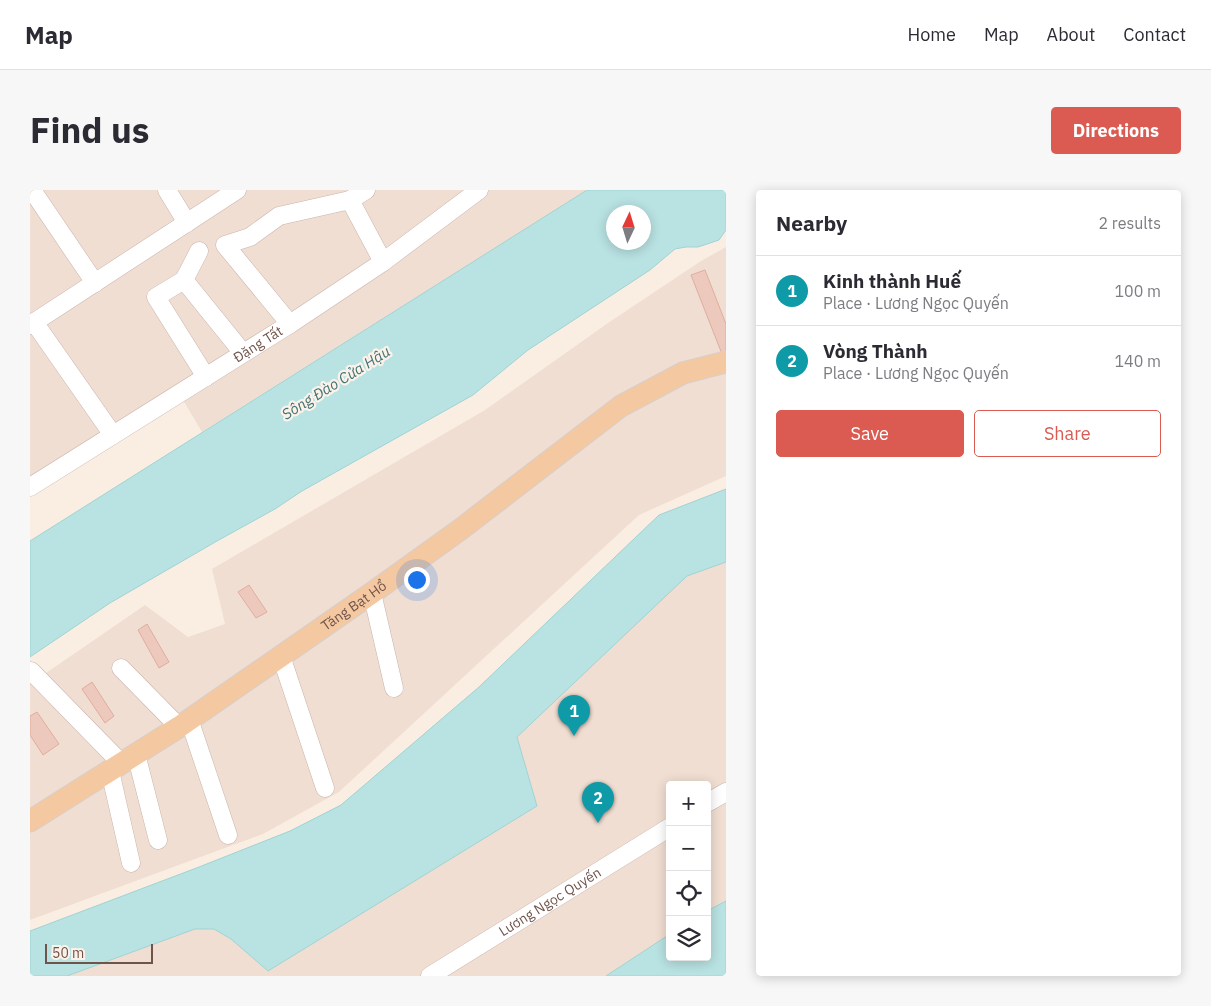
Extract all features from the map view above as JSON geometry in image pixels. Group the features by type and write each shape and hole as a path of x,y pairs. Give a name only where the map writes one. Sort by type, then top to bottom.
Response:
{"main road":[{"name":"Tăng Bạt Hổ","path":"30,821 184,723 372,593 461,529 621,406 683,374 726,362"}],"street":[{"path":"32,190 95,283"},
{"path":"167,190 187,223"},
{"path":"113,435 32,324 237,190"},
{"path":"290,324 225,246 250,237 278,216 350,200 366,190"},
{"name":"Đặng Tất","path":"30,487 290,324 383,262 479,190"},
{"path":"350,200 383,262"},
{"path":"199,251 184,280 156,297 206,377"},
{"path":"184,280 243,353"},
{"path":"372,593 394,688"},
{"path":"281,656 325,788"},
{"path":"121,668 184,723 228,835"},
{"path":"31,671 122,763 158,840"},
{"path":"122,763 131,863"},
{"path":"711,801 726,792"},
{"name":"Lương Ngọc Quyến","path":"430,976 666,829"}],"shaded area":[{"path":"30,190 587,190 202,432 180,395 30,488"},
{"path":"726,247 726,476 639,515 339,792 263,834 30,920 30,684 145,605 188,637 225,624 212,569 485,410 608,323 701,261"},
{"path":"726,489 726,976 30,976 30,931 290,831 341,805 479,687 659,515"}],"water":[{"name":"Sông Đào Cửa Hậu","path":"587,190 726,190 726,230 719,240 698,247 675,249 650,270 528,350 473,395 302,491 275,509 110,603 30,657 30,541"},
{"path":"726,489 726,562 687,576 517,737 537,806 268,971 231,939 214,929 195,929 67,976 30,976 30,931 290,831 341,805 479,687 659,515"},
{"path":"726,901 726,976 606,976 666,937 666,961 711,961 711,909"}],"building":[{"path":"705,270 726,324 726,352 722,354 691,275"},
{"path":"249,585 267,612 256,618 238,592"},
{"path":"147,624 169,662 159,668 138,630"},
{"path":"92,682 114,716 105,723 82,689"},
{"path":"37,712 59,744 43,755 30,735 30,716"}],"place":[{"name":"Kinh thành Huế","path":"574,736"},
{"name":"Vòng Thành","path":"598,823"}]}
